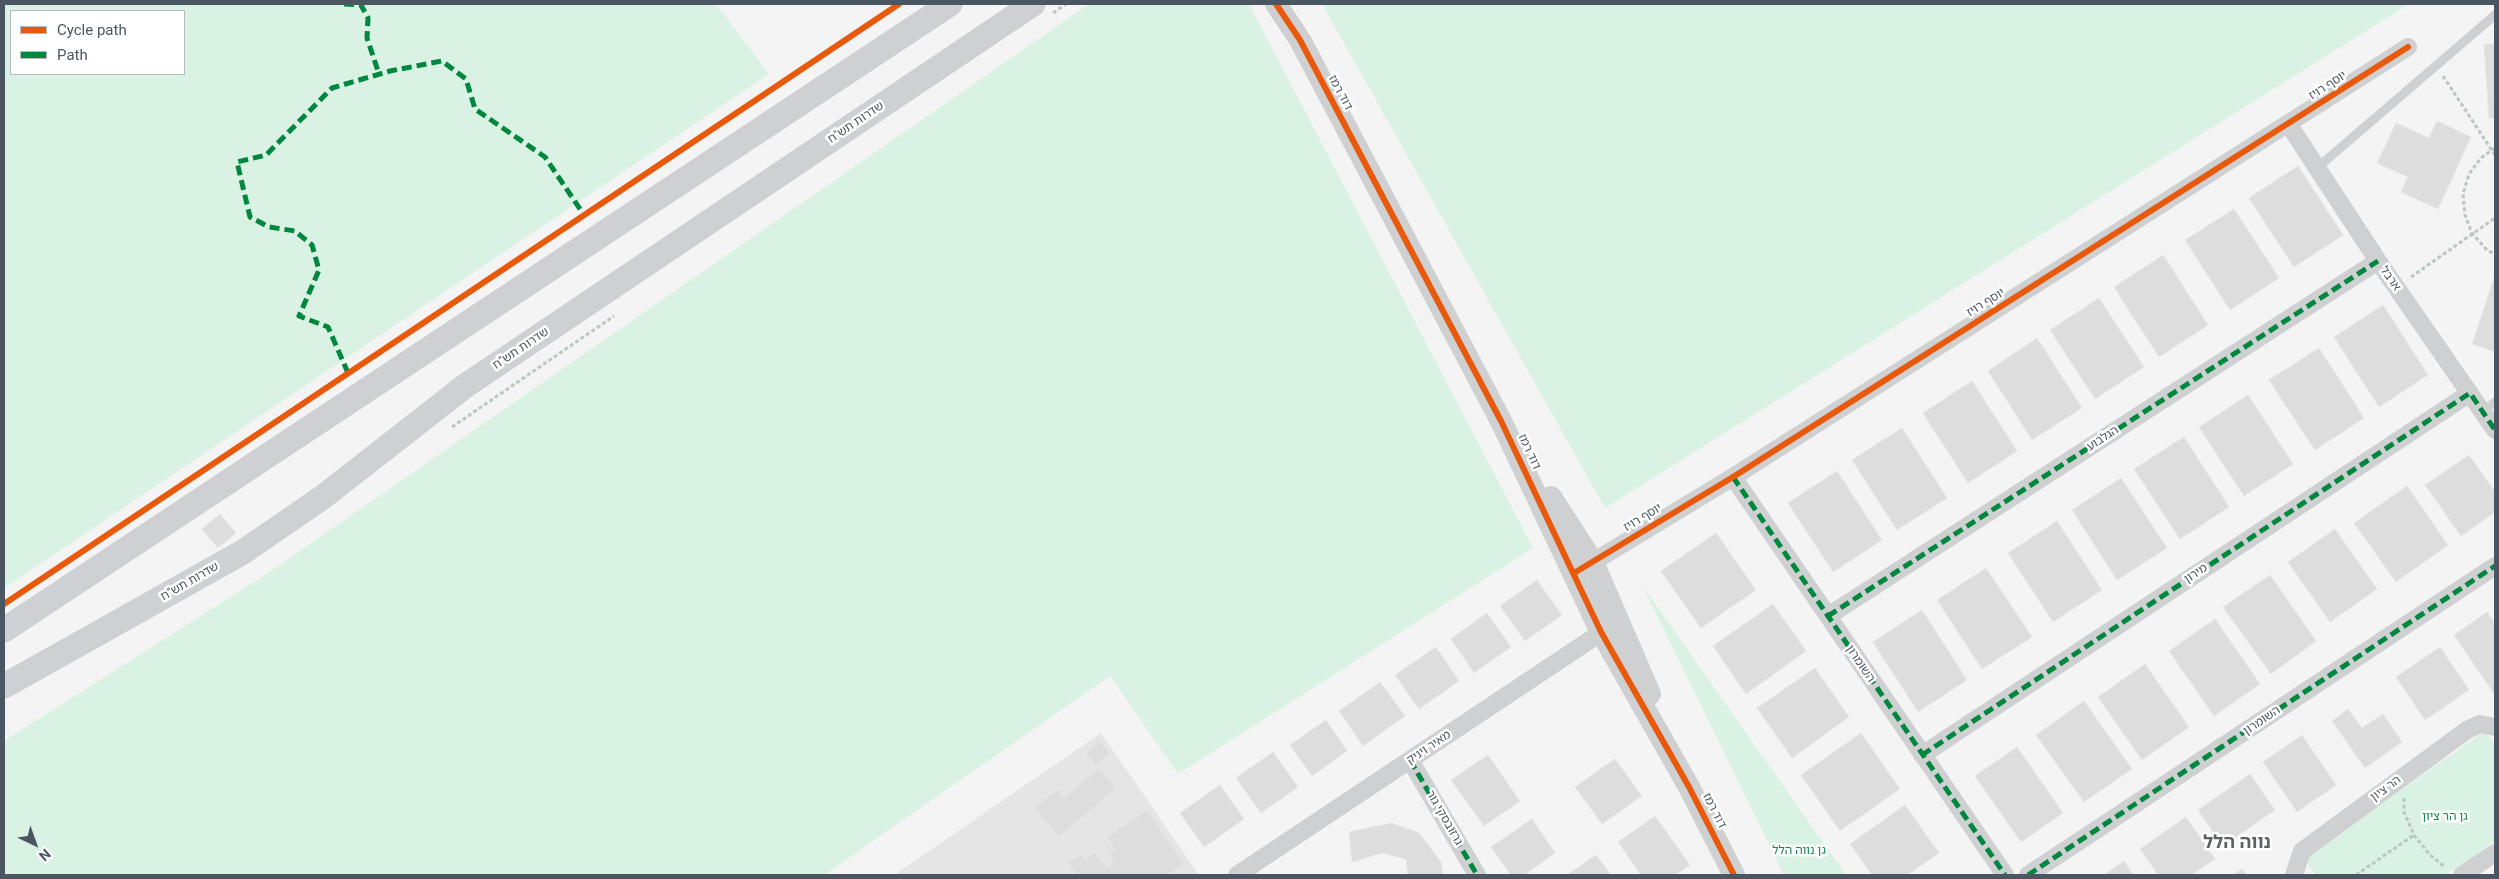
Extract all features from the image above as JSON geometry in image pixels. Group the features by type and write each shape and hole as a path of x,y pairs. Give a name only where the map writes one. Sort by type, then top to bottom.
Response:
{"main road":[{"path":"4,630 950,4"},
{"name":"שדרות תש\"ח","path":"4,686 243,552 323,497 465,386 1033,4"}],"street":[{"name":"דוד רמז","path":"1276,4 1300,40"},
{"name":"דוד רמז","path":"1285,4 1300,40 1502,421 1583,567 1689,787 1734,875"},
{"name":"יוסף רויז","path":"1583,567 1733,477 2408,47"},
{"name":"ארבל","path":"2288,125 2396,288 2470,393 2489,407 2495,430"},
{"name":"הגלבוע","path":"1828,616 2378,261"},
{"name":"מירון","path":"1922,755 2470,393"},
{"name":"השומרון","path":"1733,477 2005,875"},
{"name":"השומרון","path":"2028,875 2495,566"},
{"name":"מאיר ויניק","path":"1237,875 1611,626"},
{"name":"הר ציון","path":"2294,875 2302,851 2403,776 2467,730 2480,724 2495,728"},
{"name":"גרזובסקי גור","path":"1410,760 1477,875"},
{"path":"2468,872 2495,853"}],"lane":[{"path":"2316,168 2437,67 2495,15"}],"path":[{"path":"2437,67 2494,149 2495,155"},
{"path":"2494,149 2482,158 2470,174 2463,194 2465,215 2472,233 2486,249 2495,254"},
{"path":"2396,288 2495,218"},
{"path":"2403,776 2404,812 2414,835 2429,854 2446,867 2468,872"},
{"path":"2356,875 2414,835"}],"shaded area":[{"path":"1101,733 1199,875 894,875"}],"green space":[{"path":"4,4 716,4 769,74 4,588"},
{"path":"1089,4 1249,4 1533,548 1178,774 1110,676 824,875 4,875 4,741 265,575"},
{"path":"1322,4 2409,4 1605,508"},
{"name":"גן נווה הלל","path":"1642,585 1846,875 1784,875"},
{"name":"גן הר ציון","path":"2485,731 2495,746 2495,841 2446,875 2316,875 2304,858"}],"building":[{"path":"2484,44 2495,44 2495,118 2489,118"},
{"path":"2437,121 2471,137 2438,209 2401,192 2408,177 2377,163 2396,123 2429,138"},
{"path":"2298,166 2343,235 2294,267 2249,198"},
{"path":"2234,209 2279,278 2230,310 2185,240"},
{"path":"2163,255 2208,325 2159,357 2114,287"},
{"path":"2495,275 2495,352 2472,344"},
{"path":"2099,298 2144,367 2095,399 2050,330"},
{"path":"2383,305 2428,375 2379,407 2334,337"},
{"path":"2037,338 2082,408 2032,440 1988,371"},
{"path":"2319,348 2364,418 2315,450 2269,380"},
{"path":"1972,381 2017,451 1968,483 1923,413"},
{"path":"2248,395 2293,464 2244,496 2199,427"},
{"path":"1902,428 1947,498 1897,530 1852,460"},
{"path":"2184,437 2229,507 2180,539 2134,469"},
{"path":"2469,455 2495,492 2495,512 2461,536 2425,485"},
{"path":"1837,471 1882,540 1833,572 1788,503"},
{"path":"2121,478 2167,548 2117,580 2072,510"},
{"path":"2407,486 2448,545 2396,582 2354,523"},
{"path":"220,514 236,533 218,548 202,529"},
{"path":"2057,521 2102,590 2053,622 2008,553"},
{"path":"2335,529 2377,589 2330,622 2288,562"},
{"path":"1716,533 1756,590 1701,628 1661,571"},
{"path":"1986,568 2032,637 1982,669 1937,600"},
{"path":"2270,575 2316,641 2271,674 2223,607"},
{"path":"1537,580 1562,615 1525,641 1500,606"},
{"path":"1773,604 1806,651 1746,694 1713,646"},
{"path":"1922,610 1967,680 1918,712 1873,642"},
{"path":"2487,612 2495,623 2495,695 2454,635"},
{"path":"1487,613 1511,647 1474,673 1451,639"},
{"path":"2215,619 2260,684 2214,716 2169,651"},
{"path":"1436,647 1459,681 1419,709 1395,675"},
{"path":"2440,647 2469,690 2425,720 2396,677"},
{"path":"2145,664 2189,727 2142,760 2098,697"},
{"path":"1815,668 1849,717 1792,758 1757,708"},
{"path":"1380,682 1405,716 1363,746 1339,711"},
{"path":"2084,701 2132,769 2084,802 2036,735"},
{"path":"2348,709 2362,728 2383,714 2402,742 2365,768 2332,721"},
{"path":"1326,720 1347,751 1312,776 1290,745"},
{"path":"1861,733 1900,789 1840,831 1801,775"},
{"path":"2302,735 2336,785 2297,812 2263,762"},
{"path":"1099,741 1110,753 1096,765 1086,753"},
{"path":"2017,747 2063,813 2021,842 1975,776"},
{"path":"1273,752 1298,787 1261,813 1236,778"},
{"path":"1488,755 1520,801 1484,826 1451,780"},
{"path":"1615,759 1642,796 1602,824 1575,787"},
{"path":"1099,768 1116,788 1059,837 1035,808 1057,789 1064,798"},
{"path":"2250,774 2275,810 2223,846 2198,810"},
{"path":"1220,785 1244,819 1204,847 1180,813"},
{"path":"1905,805 1939,853 1907,875 1872,875 1850,844"},
{"path":"1147,810 1184,864 1168,875 1071,875 1075,872 1068,862 1081,854 1085,859 1095,852 1106,867 1114,861 1109,854 1115,849 1107,837"},
{"path":"1655,816 1690,865 1675,875 1641,875 1618,842"},
{"path":"2186,817 2215,859 2191,875 2158,875 2140,849"},
{"path":"1532,819 1555,853 1524,875 1511,875 1491,847"},
{"path":"1392,823 1419,833 1441,862 1443,875 1408,875 1406,859 1382,853 1352,862 1349,832"},
{"path":"1596,855 1611,875 1567,875"},
{"path":"2124,861 2133,875 2104,875"},
{"path":"2242,869 2247,875 2233,875"}],"marked path":[{"path":"344,4 361,5 368,18 367,38 379,74"},
{"path":"348,373 328,327 299,316 319,270 312,245 295,231 269,227 250,217 237,162 266,155 332,88 390,71 442,61 466,79 475,109 545,157 584,215"},
{"path":"1828,616 2378,261"},
{"path":"1922,755 2470,393 2495,430"},
{"path":"1733,477 2005,875"},
{"path":"2028,875 2495,566"},
{"path":"1410,760 1477,875"}],"cycle path":[{"path":"4,604 899,4"},
{"path":"1276,4 1300,40 1501,421 1601,632 1689,787 1734,875"},
{"path":"1574,573 1733,477 2408,47"}],"district":[{"name":"נווה הלל","path":"2237,843"}]}
